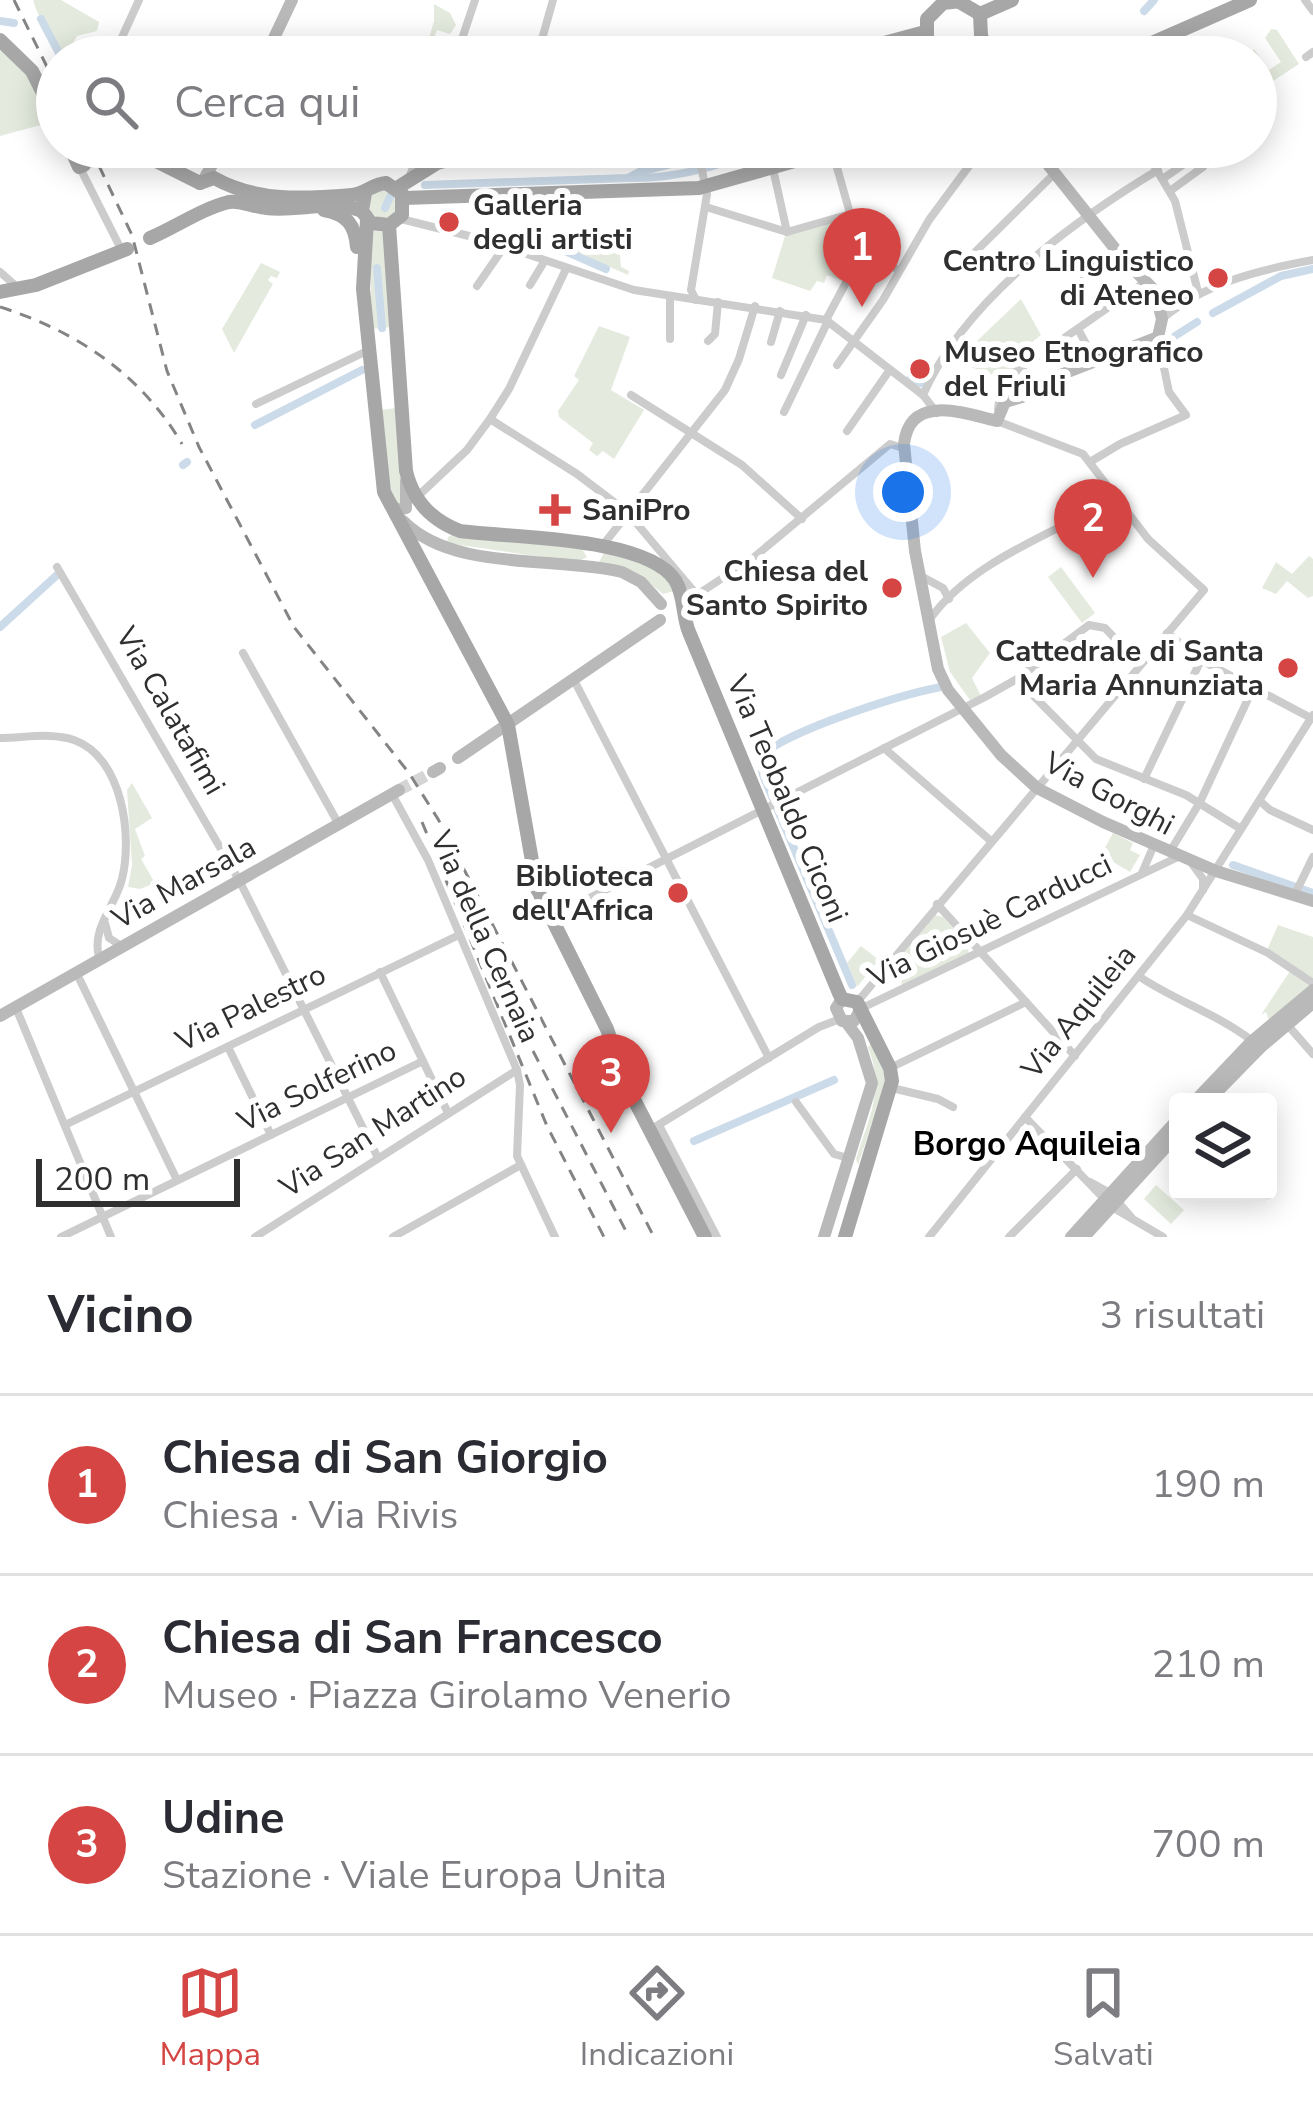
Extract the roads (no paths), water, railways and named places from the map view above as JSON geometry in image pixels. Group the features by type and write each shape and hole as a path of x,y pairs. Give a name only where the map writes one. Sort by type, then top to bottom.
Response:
{"main road":[{"path":"926,36 927,7 1012,0"},
{"path":"1168,36 1250,0"},
{"path":"967,4 983,36"},
{"path":"910,36 925,32"},
{"path":"0,40 28,65 36,80"},
{"path":"186,168 272,199 364,193 382,183 403,189 686,189 772,168"},
{"path":"430,168 403,189 394,222 406,471 416,499 457,531"},
{"path":"150,238 185,224 226,197 211,178"},
{"path":"211,178 197,198 214,207 233,201 266,208 340,205 365,215 375,225 394,222"},
{"path":"364,193 363,270 382,486 508,725 532,870 550,918 608,1029 627,1086 654,1127 701,1220"},
{"path":"295,208 328,211 347,219 363,270"},
{"path":"0,292 20,290 125,250"},
{"name":"Via Teobaldo Ciconi","path":"457,531 628,552 666,571 679,587 682,608 766,807 855,1005 890,1068"},
{"path":"844,1237 891,1088 890,1068"}],"street":[{"path":"123,36 139,0"},
{"path":"275,36 292,0"},
{"path":"463,36 475,0"},
{"path":"543,36 554,0"},
{"path":"1305,0 1313,11"},
{"path":"83,168 125,250"},
{"path":"211,178 215,168"},
{"path":"403,189 414,168"},
{"path":"697,300 691,290 705,213 702,168"},
{"path":"772,168 787,232"},
{"path":"842,168 863,249 898,270"},
{"path":"837,364 967,168"},
{"path":"1050,168 1150,287 1169,301 1185,300"},
{"path":"1157,168 1170,191 1198,292"},
{"path":"890,444 904,450 908,435 929,406 949,347 971,316 1090,217 1171,168"},
{"path":"1170,191 1202,168"},
{"path":"962,265 1054,174"},
{"path":"686,189 705,213"},
{"path":"705,213 787,232 850,214"},
{"path":"394,222 504,248 602,282 827,320 929,406 998,417 1067,446 1090,462 1148,539 1204,590 855,1005 836,1008 858,1038 872,1078 824,1237"},
{"path":"477,286 504,248"},
{"path":"1084,279 1114,248"},
{"path":"784,412 863,249"},
{"path":"1162,319 1198,292 1313,260"},
{"path":"530,286 544,262"},
{"path":"416,499 467,451 490,419 566,269"},
{"path":"0,272 20,290"},
{"path":"1150,287 1162,319 1158,338"},
{"path":"998,417 1002,381 1150,287"},
{"path":"1090,462 1186,416 1169,392 1150,287"},
{"path":"670,297 670,339"},
{"path":"708,341 715,334 718,302"},
{"path":"601,547 731,378 754,306"},
{"path":"771,341 780,311"},
{"path":"781,375 806,315"},
{"path":"1078,329 1095,361"},
{"path":"998,417 1005,402 1158,338"},
{"path":"256,404 369,351"},
{"path":"847,430 889,371"},
{"path":"631,395 742,465 802,520"},
{"path":"661,620 671,626 682,608 802,520 929,406"},
{"path":"490,419 627,512 698,595"},
{"name":"Via Gorghi","path":"908,429 904,450 919,575 940,676 1001,755 1037,788 1154,845 1203,879 1203,892"},
{"path":"389,504 401,510 406,507 406,471"},
{"path":"389,504 411,529 444,548 613,570 640,582 661,604 661,620"},
{"path":"928,621 960,586 1070,522"},
{"path":"444,548 444,537 457,531"},
{"name":"Via Calatafimi","path":"57,568 239,880 378,1158"},
{"path":"919,575 941,587 960,586"},
{"path":"941,587 946,602"},
{"path":"661,604 670,599 682,608"},
{"path":"513,747 497,740 461,756 661,620"},
{"path":"550,918 1017,680 1089,625 1105,628 1139,664"},
{"path":"1166,633 1206,662 1312,717"},
{"path":"243,653 338,824"},
{"path":"1144,779 1206,662"},
{"path":"574,680 769,1058"},
{"path":"1017,680 1074,741 1106,766 1200,802 1240,829"},
{"path":"1175,859 1254,686"},
{"name":"Via Aquileia","path":"929,1237 1203,892 1312,717"},
{"path":"0,738 75,740 95,754 116,781 123,812 124,865 122,882 96,944 99,957"},
{"path":"884,748 992,841"},
{"name":"Via Marsala","path":"0,1016 396,792"},
{"name":"Via della Cernaia","path":"396,792 518,1070 515,1135 520,1166 555,1237"},
{"path":"1259,801 1313,830"},
{"name":"Via Giosuè Carducci","path":"1141,875 1154,845"},
{"path":"1297,890 1313,857"},
{"name":"Via Gorghi","path":"1175,859 1297,890 1313,901"},
{"name":"Via Giosuè Carducci","path":"855,1005 880,1003 1175,859"},
{"path":"937,904 1075,1056"},
{"path":"1186,915 1268,953 1313,986 1216,1093"},
{"path":"104,920 110,938 120,945"},
{"name":"Via Palestro","path":"64,1125 459,935"},
{"path":"75,970 177,1180"},
{"path":"380,972 448,1113"},
{"path":"1140,976 1181,1003 1230,1024 1252,1041"},
{"path":"890,1068 1026,1002"},
{"path":"1203,1093 1252,1041 1313,1003"},
{"path":"654,1127 819,1027 857,1018 855,1005"},
{"path":"16,1007 111,1237"},
{"path":"1284,1020 1313,1054"},
{"path":"228,1047 272,1135"},
{"name":"Via Solferino","path":"61,1237 423,1061"},
{"name":"Via San Martino","path":"255,1237 518,1070"},
{"path":"891,1088 953,1107"},
{"path":"796,1102 835,1154 850,1159"},
{"path":"1025,1117 1089,1182 1163,1237"},
{"path":"1084,1237 1169,1130"},
{"path":"1071,1237 1169,1143"},
{"path":"393,1237 520,1166"},
{"path":"1009,1237 1077,1169"},
{"path":"845,1174 863,1179"},
{"path":"833,1210 853,1210"},
{"path":"701,1220 717,1237"}],"waterway":[{"path":"1144,11 1154,0"},
{"path":"41,19 50,36"},
{"path":"0,21 14,23"},
{"path":"425,185 628,178 655,168"},
{"path":"629,178 706,168"},
{"path":"385,208 390,197"},
{"path":"516,237 521,237"},
{"path":"558,248 606,269"},
{"path":"377,268 382,328"},
{"path":"1213,313 1281,276 1313,269"},
{"path":"1175,336 1197,322"},
{"path":"255,425 362,370"},
{"path":"909,380 924,384"},
{"path":"183,465 187,462"},
{"path":"0,627 57,575"},
{"path":"852,985 759,757 819,725 941,687"},
{"path":"1233,865 1313,893"},
{"path":"694,1141 834,1080"}],"tunnel":[{"path":"399,790 433,772"}],"railway":[{"path":"14,0 36,45"},
{"path":"100,168 132,235 167,371 199,447 294,627 409,773 438,819 654,1237"},
{"path":"0,307 55,329 104,358 147,396 182,444"},
{"path":"422,822 547,1126 604,1237"},
{"path":"533,1051 629,1237"}],"place":[{"name":"Galleria degli artisti","path":"449,222"},
{"name":"Centro Linguistico di Ateneo","path":"1218,278"},
{"name":"Chiesa di San Giorgio","path":"862,307"},
{"name":"Museo Etnografico del Friuli","path":"920,369"},
{"name":"SaniPro","path":"555,510"},
{"name":"Chiesa di San Francesco","path":"1093,578"},
{"name":"Chiesa del Santo Spirito","path":"892,588"},
{"name":"Cattedrale di Santa Maria Annunziata","path":"1288,668"},
{"name":"Biblioteca dell'Africa","path":"678,893"},
{"name":"Udine","path":"611,1133"}],"district":[{"name":"Borgo Aquileia","path":"1027,1144"}]}
